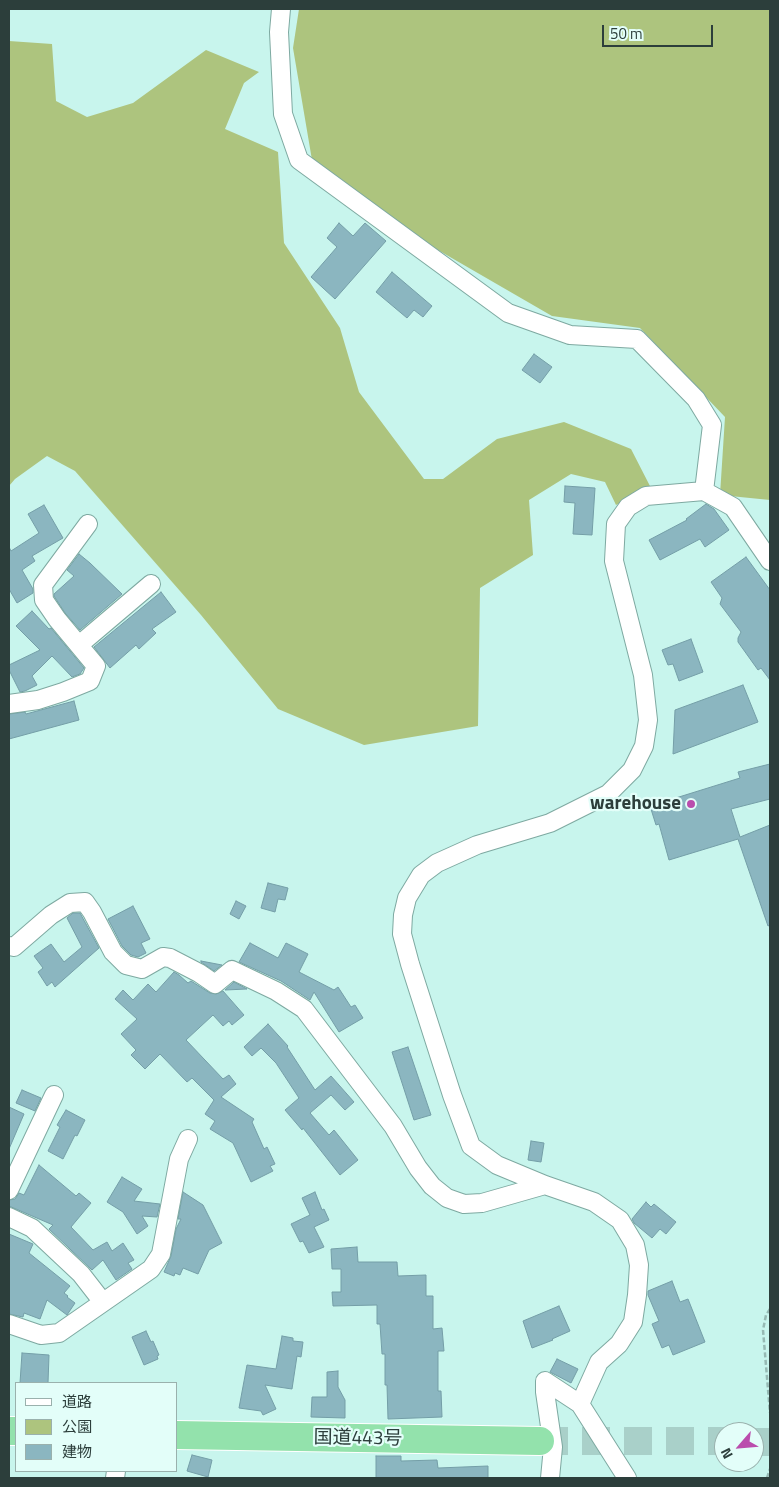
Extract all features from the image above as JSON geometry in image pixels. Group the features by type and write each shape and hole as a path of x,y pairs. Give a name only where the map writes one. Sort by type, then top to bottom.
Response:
{"highway":[{"name":"国道443号","path":"178,1436 540,1441"}],"street":[{"path":"281,9 279,32 283,114 299,160 508,313 570,335 637,339 696,400 712,425 704,491"},
{"path":"580,1404 599,1362 619,1344 633,1322 639,1265 635,1245 620,1220 594,1202 544,1185 496,1165 471,1146 452,1095 410,964 402,934 403,915 407,898 421,875 437,863 477,845 550,823 608,794 632,770 644,746 648,720 643,675 614,561 616,524 628,507 646,496 704,491 733,508 770,561"},
{"path":"9,704 38,700 90,681 96,666 57,620 44,600 43,585 88,524"},
{"path":"79,645 151,584"},
{"path":"9,946 14,946 51,915 70,903 85,902 113,952 126,965 142,969 163,957 170,958 199,973 215,984 232,970 276,991 304,1010 393,1126 418,1168 432,1186 447,1198 464,1204 482,1203 544,1185"},
{"path":"9,1190 54,1094"},
{"path":"9,1324 41,1334 59,1333 102,1301 151,1269 161,1254 179,1159 188,1139"},
{"path":"9,1217 32,1228 81,1274 102,1301"},
{"path":"550,1478 553,1446 545,1381 580,1404 627,1478"}],"path":[{"path":"770,1309 766,1315 763,1330 770,1413"},
{"path":"767,1478 770,1469"}],"green space":[{"path":"299,9 770,9 770,500 720,495 725,417 640,328 552,316 431,246 312,160 293,48"},
{"path":"9,41 52,44 56,101 87,117 133,103 206,50 259,72 244,83 225,129 278,152 284,243 340,328 359,392 424,479 443,479 497,439 564,422 631,449 651,488 616,505 605,482 571,474 529,500 533,555 480,588 478,726 364,745 278,709 201,615 75,471 47,456 15,479 9,486"}],"building":[{"path":"339,223 353,236 365,223 386,241 335,299 311,277 337,247 327,238"},
{"path":"392,272 432,306 423,317 414,310 407,318 376,292"},
{"path":"534,354 552,367 540,383 522,370"},
{"path":"565,486 595,488 592,535 573,534 575,503 564,502"},
{"path":"706,504 714,509 729,530 705,547 700,539 660,560 649,540 687,520"},
{"path":"44,505 63,538 32,556 35,561 22,570 33,589 33,593 17,603 9,589 9,547 11,551 39,533 28,514"},
{"path":"79,554 122,594 80,630 65,613 54,596 74,576 67,570"},
{"path":"746,557 770,590 770,680 761,668 758,670 738,642 741,632 720,604 722,598 711,582"},
{"path":"161,592 176,612 152,629 156,633 139,649 136,645 110,668 94,647"},
{"path":"32,611 49,629 51,628 84,668 80,674 72,677 52,656 32,676 37,685 20,692 9,670 9,665 40,650 16,626"},
{"path":"691,639 703,672 679,681 673,664 668,665 662,650"},
{"path":"743,685 758,722 673,754 675,710"},
{"path":"74,701 79,720 9,739 9,714 25,712 26,714"},
{"path":"770,764 770,799 731,809 740,837 770,825 770,925 768,926 738,839 669,860 659,824 656,825 650,806 740,778 738,772"},
{"path":"268,883 288,888 285,900 278,899 275,912 261,908"},
{"path":"236,901 246,906 239,919 230,914"},
{"path":"133,906 150,939 141,943 146,953 138,957 131,955 122,946 108,919"},
{"path":"73,913 80,913 99,948 55,987 52,982 47,986 38,972 43,968 34,956 51,944 64,962 82,947 67,918"},
{"path":"250,943 278,958 286,943 308,954 299,972 334,990 338,987 351,1007 355,1005 363,1018 339,1032 314,992 310,1000 281,981 239,962"},
{"path":"201,961 222,965 214,971"},
{"path":"174,972 188,983 191,981 210,993 216,994 223,991 244,1015 232,1025 229,1021 223,1026 213,1015 186,1040 223,1079 229,1075 236,1084 221,1097 254,1119 252,1122 264,1149 267,1147 275,1164 270,1166 273,1171 251,1182 233,1143 210,1129 215,1121 205,1114 214,1100 192,1078 187,1082 160,1054 145,1069 131,1055 136,1050 121,1034 137,1019 115,999 123,990 133,1000 148,984 156,992"},
{"path":"234,982 247,989 225,990"},
{"path":"268,1024 288,1046 315,1090 331,1076 354,1102 345,1110 331,1095 310,1113 329,1135 334,1130 358,1160 340,1175 303,1128 302,1130 285,1110 299,1098 276,1063 261,1048 252,1056 244,1047"},
{"path":"408,1047 431,1115 414,1120 392,1052"},
{"path":"22,1090 41,1098 35,1111 16,1103"},
{"path":"9,1107 24,1114 9,1149"},
{"path":"66,1110 85,1120 63,1159 48,1151 60,1127 57,1125"},
{"path":"531,1141 544,1143 541,1162 528,1160"},
{"path":"39,1165 76,1196 79,1193 91,1203 71,1227 93,1250 107,1242 112,1251 123,1243 134,1260 128,1263 132,1269 116,1280 103,1260 92,1270 49,1229 53,1225 9,1206 9,1200 15,1199 19,1193 24,1195"},
{"path":"122,1177 142,1189 134,1201 160,1204 157,1217 142,1216 148,1226 137,1234 123,1212 107,1202"},
{"path":"183,1192 203,1205 222,1243 209,1250 198,1274 183,1268 180,1275 175,1273 174,1276 164,1272 171,1256 176,1229 181,1219 178,1219"},
{"path":"315,1192 322,1210 324,1209 329,1220 314,1227 324,1247 309,1253 303,1241 300,1242 291,1224 310,1215 302,1198"},
{"path":"646,1202 651,1207 654,1204 676,1222 666,1234 660,1229 652,1238 634,1223 632,1219"},
{"path":"9,1234 33,1244 29,1253 70,1286 64,1293 75,1303 67,1315 47,1300 40,1319 24,1313 23,1317 9,1314"},
{"path":"357,1247 358,1262 397,1262 398,1276 426,1275 426,1296 433,1296 433,1329 442,1328 444,1351 438,1351 438,1391 441,1391 442,1417 388,1419 385,1354 382,1354 380,1324 377,1324 377,1305 333,1306 332,1292 341,1292 341,1269 332,1269 331,1249"},
{"path":"672,1281 680,1302 688,1299 705,1342 673,1355 669,1345 662,1348 652,1324 659,1321 648,1295 648,1291"},
{"path":"559,1306 570,1331 532,1348 523,1321"},
{"path":"146,1331 159,1355 157,1356 158,1359 144,1365 132,1337"},
{"path":"282,1336 293,1338 293,1341 303,1342 301,1357 297,1356 292,1389 265,1385 276,1409 263,1415 261,1411 239,1408 247,1365 276,1369"},
{"path":"22,1353 49,1355 48,1382 20,1382"},
{"path":"557,1359 578,1369 571,1383 550,1372"},
{"path":"338,1371 338,1387 345,1400 345,1418 311,1417 312,1397 327,1397 327,1372"},
{"path":"192,1455 212,1460 208,1477 187,1471"},
{"path":"376,1456 401,1456 401,1461 437,1460 438,1468 488,1466 488,1478 376,1478"}],"tunnel":[{"path":"540,1441 714,1441"},
{"path":"764,1442 770,1442"}],"place":[{"name":"warehouse","path":"691,804"}]}
